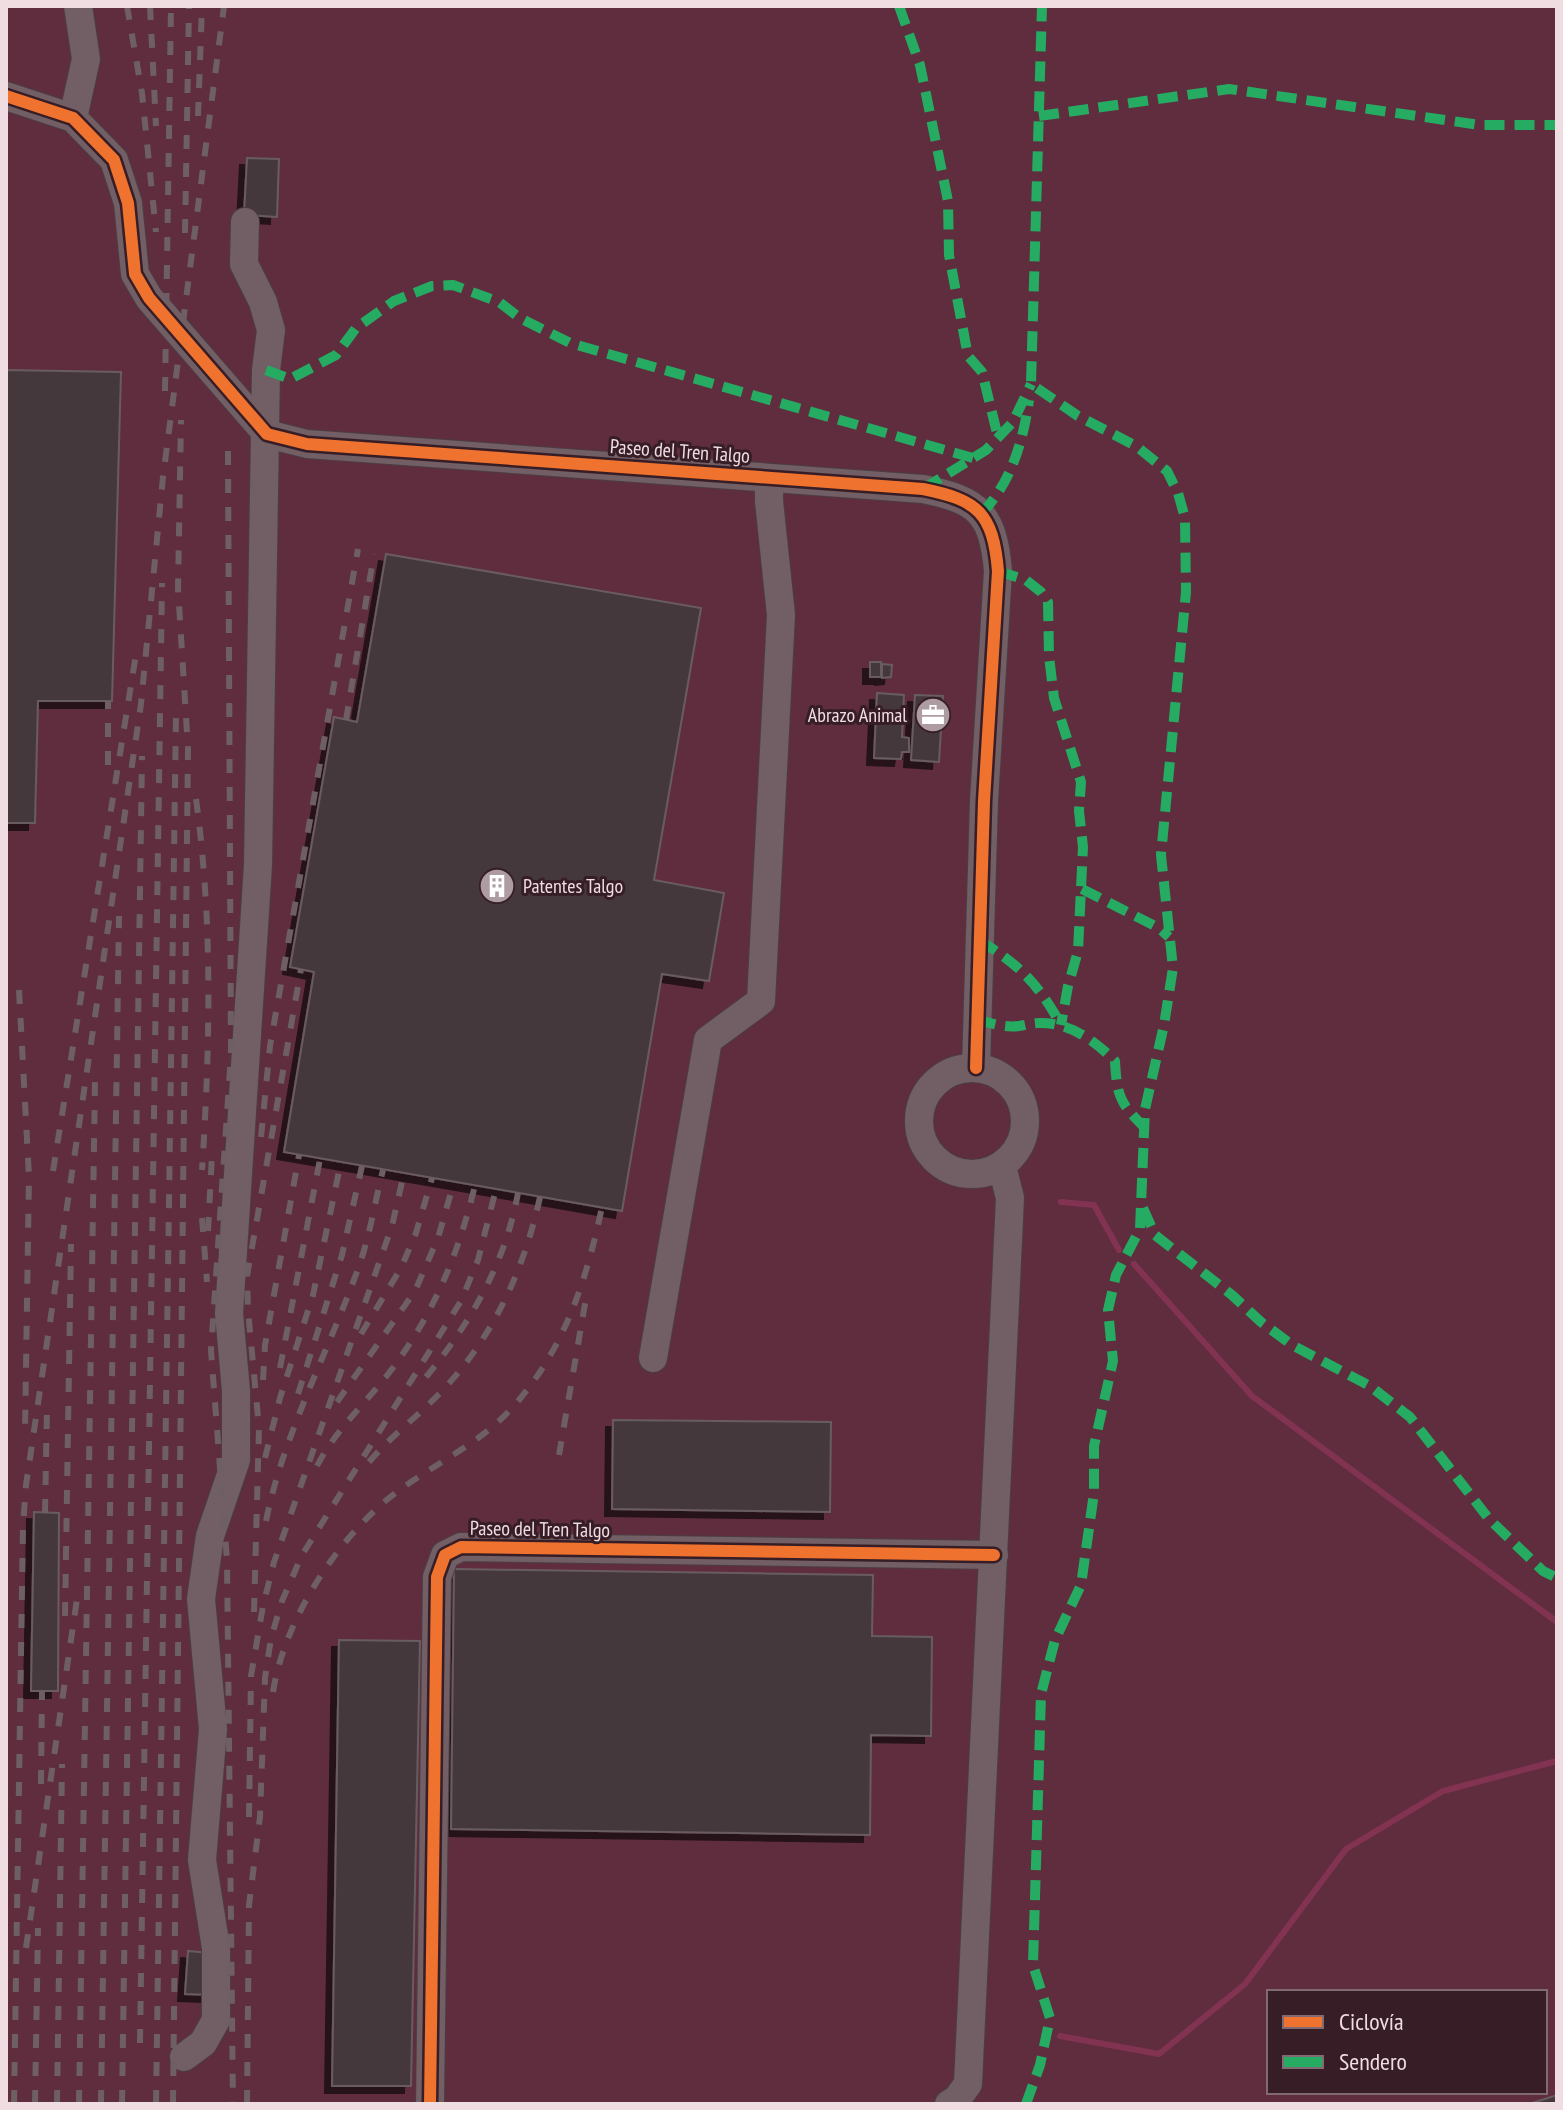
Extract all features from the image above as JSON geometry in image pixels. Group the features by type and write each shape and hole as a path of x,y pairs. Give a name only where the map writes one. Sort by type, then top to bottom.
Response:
{"street":[{"path":"73,118 86,59 78,6"},
{"path":"6,96 73,118 114,160 128,203 135,274 149,298 267,434"},
{"path":"184,2057 203,2043 216,2020 216,1948 202,1860 213,1729 201,1599 210,1536 236,1460 236,1391 229,1313 258,865 266,370 271,330 263,302 244,264 245,222"},
{"name":"Paseo del Tren Talgo","path":"267,434 307,444 923,489 956,496 981,514 995,540 998,571 984,801 976,1068"},
{"path":"653,1358 708,1040 761,1001 781,615 769,478"},
{"path":"958,1069 992,1071 1017,1092 1024,1108 1026,1124 1014,1155 1002,1166 987,1173 970,1175 954,1172 927,1151 920,1136 920,1111 930,1088 943,1076 958,1069"},
{"path":"949,2104 968,2084 1010,1198 1002,1166"},
{"name":"Paseo del Tren Talgo","path":"430,2104 437,1577 445,1555 461,1547 994,1555"}],"shaded area":[{"path":"6,6 1557,6 1557,2104 6,2104"}],"building":[{"path":"247,158 279,159 277,217 244,215"},
{"path":"6,370 121,372 112,701 38,701 35,823 6,823"},
{"name":"Patentes Talgo","path":"386,554 701,608 654,880 724,893 709,981 662,974 622,1211 284,1152 314,972 290,967 334,717 357,722"},
{"path":"870,662 881,662 881,677 870,677"},
{"path":"882,664 892,665 891,677 882,678"},
{"path":"877,693 904,695 902,737 909,738 909,752 902,752 901,759 874,758"},
{"path":"915,695 943,696 939,762 911,760"},
{"path":"613,1420 831,1422 830,1512 612,1509"},
{"path":"34,1512 59,1513 58,1691 31,1691"},
{"path":"454,1569 873,1575 872,1636 932,1637 931,1736 871,1735 870,1835 451,1829"},
{"path":"339,1640 420,1641 411,2086 332,2086"},
{"path":"188,1951 211,1953 210,1995 185,1994"},
{"path":"1557,2095 1557,2104 1529,2104"}],"waterway":[{"path":"1061,1202 1094,1205 1119,1250"},
{"path":"1134,1264 1252,1396 1557,1622"},
{"path":"1060,2036 1159,2054 1245,1984 1346,1849 1443,1791 1557,1761"}],"railway":[{"path":"127,6 142,93 156,232"},
{"path":"150,6 156,126"},
{"path":"165,391 171,6"},
{"path":"185,233 189,6"},
{"path":"198,116 202,6"},
{"path":"14,2104 26,1485 141,704 163,477 224,6"},
{"path":"173,2104 188,749 178,588 181,420"},
{"path":"228,451 231,1055 211,1350 227,1560 233,2104"},
{"path":"261,1137 270,1046 358,549"},
{"path":"346,720 374,554"},
{"path":"140,2043 162,583"},
{"path":"53,1171 136,654"},
{"path":"108,701 108,765"},
{"path":"156,2104 176,716"},
{"path":"122,2104 142,756"},
{"path":"196,799 205,892 208,984 202,1170"},
{"path":"101,2104 119,916"},
{"path":"254,1612 259,1428 247,1276 301,969"},
{"path":"19,990 29,1177 25,1430"},
{"path":"79,2104 95,1080"},
{"path":"208,1231 212,1155"},
{"path":"263,1380 265,1345 299,1155"},
{"path":"280,1368 320,1159"},
{"path":"265,1458 280,1398 313,1295 341,1162"},
{"path":"298,1394 342,1255 362,1166"},
{"path":"266,1521 295,1424 359,1266 383,1170"},
{"path":"249,1817 251,1676 263,1606 274,1562 392,1226 404,1173"},
{"path":"361,1334 401,1268 416,1233 432,1178"},
{"path":"337,1402 415,1291 438,1238 454,1182"},
{"path":"317,1466 342,1428 392,1369 420,1326 453,1258 475,1185"},
{"path":"247,2104 249,1905 260,1817 265,1678 271,1638 282,1601 302,1555 461,1301 478,1260 496,1189"},
{"path":"426,1377 458,1335 484,1291 504,1244 518,1193"},
{"path":"369,1462 459,1372 491,1326 525,1251 540,1197"},
{"path":"273,1692 288,1638 300,1612 314,1586 349,1537 389,1498 497,1422 511,1409 545,1364 580,1289 602,1207"},
{"path":"202,1218 207,1282"},
{"path":"65,1616 71,1244"},
{"path":"559,1455 586,1298"},
{"path":"45,1513 47,1408"},
{"path":"26,1948 78,1592"},
{"path":"41,1784 42,1691"},
{"path":"57,2104 62,1764"},
{"path":"35,2104 38,1928"}],"marked path":[{"path":"899,6 920,65 948,201 949,255 968,356 982,372 998,437"},
{"path":"1026,2104 1040,2065 1050,2018 1033,1965 1041,1694 1055,1640 1081,1585 1094,1493 1094,1446 1113,1361 1108,1310 1116,1275 1140,1229 1145,1109 1173,968 1161,855 1186,592 1185,518 1178,493 1167,471 1136,446 1078,416 1031,384 1042,6"},
{"path":"1039,116 1229,89 1480,125 1557,125"},
{"path":"266,370 290,379 336,355 356,328 394,301 432,286 453,285 499,302 520,318 570,343 973,458"},
{"path":"923,489 986,450 1013,422 1031,384"},
{"path":"981,514 1000,489 1014,461 1029,400"},
{"path":"998,571 1026,580 1048,602 1054,698 1081,782 1079,811 1083,847 1078,951 1061,1025"},
{"path":"1082,889 1159,928 1169,937"},
{"path":"979,940 1026,976 1061,1025"},
{"path":"976,1019 1008,1026 1049,1023 1090,1039 1115,1061 1121,1099 1145,1128"},
{"path":"1143,1208 1155,1235 1232,1295 1261,1322 1292,1345 1370,1386 1410,1417 1489,1519 1543,1571 1557,1578"}],"cycle path":[{"path":"6,96 73,118 114,160 128,203 135,274 149,298 267,434 307,444 923,489 957,498 979,512 992,535 998,571 984,801 976,1068"},
{"path":"430,2104 437,1577 445,1555 461,1547 994,1555"}],"place":[{"name":"Abrazo Animal","path":"933,715"},
{"name":"Patentes Talgo","path":"497,886"}]}
